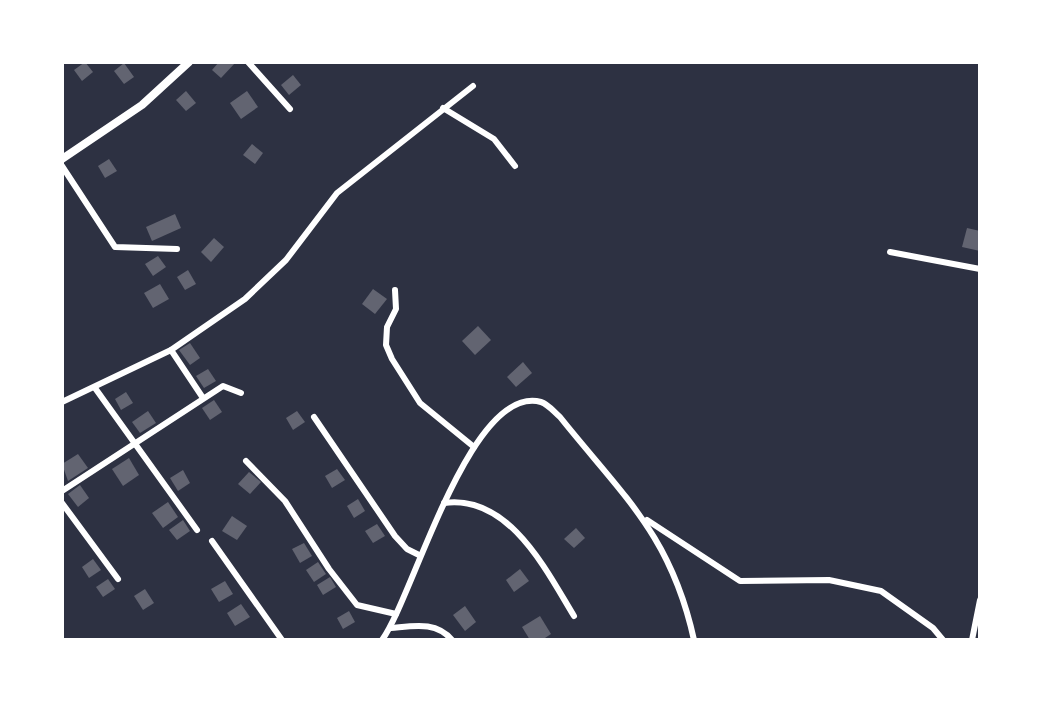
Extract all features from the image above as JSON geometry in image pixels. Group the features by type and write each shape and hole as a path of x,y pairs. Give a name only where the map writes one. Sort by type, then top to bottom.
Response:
{"main road":[{"path":"62,159 142,105 189,62"}],"street":[{"path":"248,62 290,109"},
{"path":"62,402 171,350 245,299 286,260 337,193 473,86"},
{"path":"443,108 494,139 515,166"},
{"path":"62,166 115,247 177,249"},
{"path":"890,252 980,269"},
{"path":"395,290 396,309 387,327 386,345 392,359 420,403 474,447"},
{"path":"171,350 203,398"},
{"path":"63,488 223,386 241,393"},
{"path":"95,388 197,530"},
{"path":"382,640 391,628 419,555 474,447 497,418 527,401 544,403 560,417 646,519 676,574 694,640"},
{"path":"314,417 395,536 407,549 419,555"},
{"path":"246,461 285,501 329,569 357,605 396,614"},
{"path":"444,503 462,501 476,505 530,543 574,616"},
{"path":"62,503 118,579"},
{"path":"646,519 740,581 829,580 881,591 925,621 943,640"},
{"path":"212,541 282,640"},
{"path":"972,640 980,600"},
{"path":"391,628 425,625 444,630 452,640"}],"building":[{"path":"85,62 93,72 82,81 74,70"},
{"path":"219,62 236,62 221,78 212,70"},
{"path":"124,63 134,77 124,84 114,71"},
{"path":"293,75 301,85 289,95 281,85"},
{"path":"186,91 196,103 186,111 176,100"},
{"path":"247,91 258,107 241,119 230,103"},
{"path":"252,144 263,153 255,164 243,155"},
{"path":"109,159 117,171 105,178 98,166"},
{"path":"175,214 181,228 152,241 146,227"},
{"path":"967,228 980,231 980,251 962,247"},
{"path":"214,238 224,247 211,262 201,252"},
{"path":"158,256 166,267 153,276 145,264"},
{"path":"188,270 196,284 185,290 177,277"},
{"path":"160,284 169,299 153,308 144,293"},
{"path":"373,289 387,299 375,314 362,304"},
{"path":"478,326 491,340 475,355 462,341"},
{"path":"190,343 200,358 190,365 179,350"},
{"path":"523,362 532,373 516,387 507,377"},
{"path":"208,369 216,381 204,388 196,376"},
{"path":"126,392 133,403 121,410 115,399"},
{"path":"214,400 222,412 210,420 202,408"},
{"path":"148,411 156,423 140,433 132,422"},
{"path":"297,411 305,422 293,430 286,418"},
{"path":"78,454 88,468 68,481 62,464"},
{"path":"129,458 139,475 123,486 112,469"},
{"path":"337,469 345,480 332,488 325,476"},
{"path":"183,470 190,483 178,491 170,478"},
{"path":"249,472 261,482 250,494 238,484"},
{"path":"80,485 89,498 78,507 68,494"},
{"path":"358,499 365,511 354,518 347,506"},
{"path":"168,502 178,517 163,528 152,513"},
{"path":"232,516 247,526 237,540 222,531"},
{"path":"183,520 190,531 177,540 169,530"},
{"path":"377,524 385,536 373,543 365,531"},
{"path":"576,528 585,538 574,548 564,539"},
{"path":"304,543 312,556 300,563 292,549"},
{"path":"93,559 101,570 89,578 82,567"},
{"path":"318,562 326,574 314,582 306,570"},
{"path":"520,569 529,581 514,592 506,580"},
{"path":"330,577 336,587 323,595 317,585"},
{"path":"108,579 115,589 103,597 96,587"},
{"path":"225,581 233,594 219,602 211,589"},
{"path":"145,589 154,603 143,610 134,596"},
{"path":"241,604 250,617 235,626 227,613"},
{"path":"465,606 476,622 465,631 453,615"},
{"path":"349,611 355,622 343,629 337,618"},
{"path":"540,616 551,634 542,640 530,640 522,627"}]}
